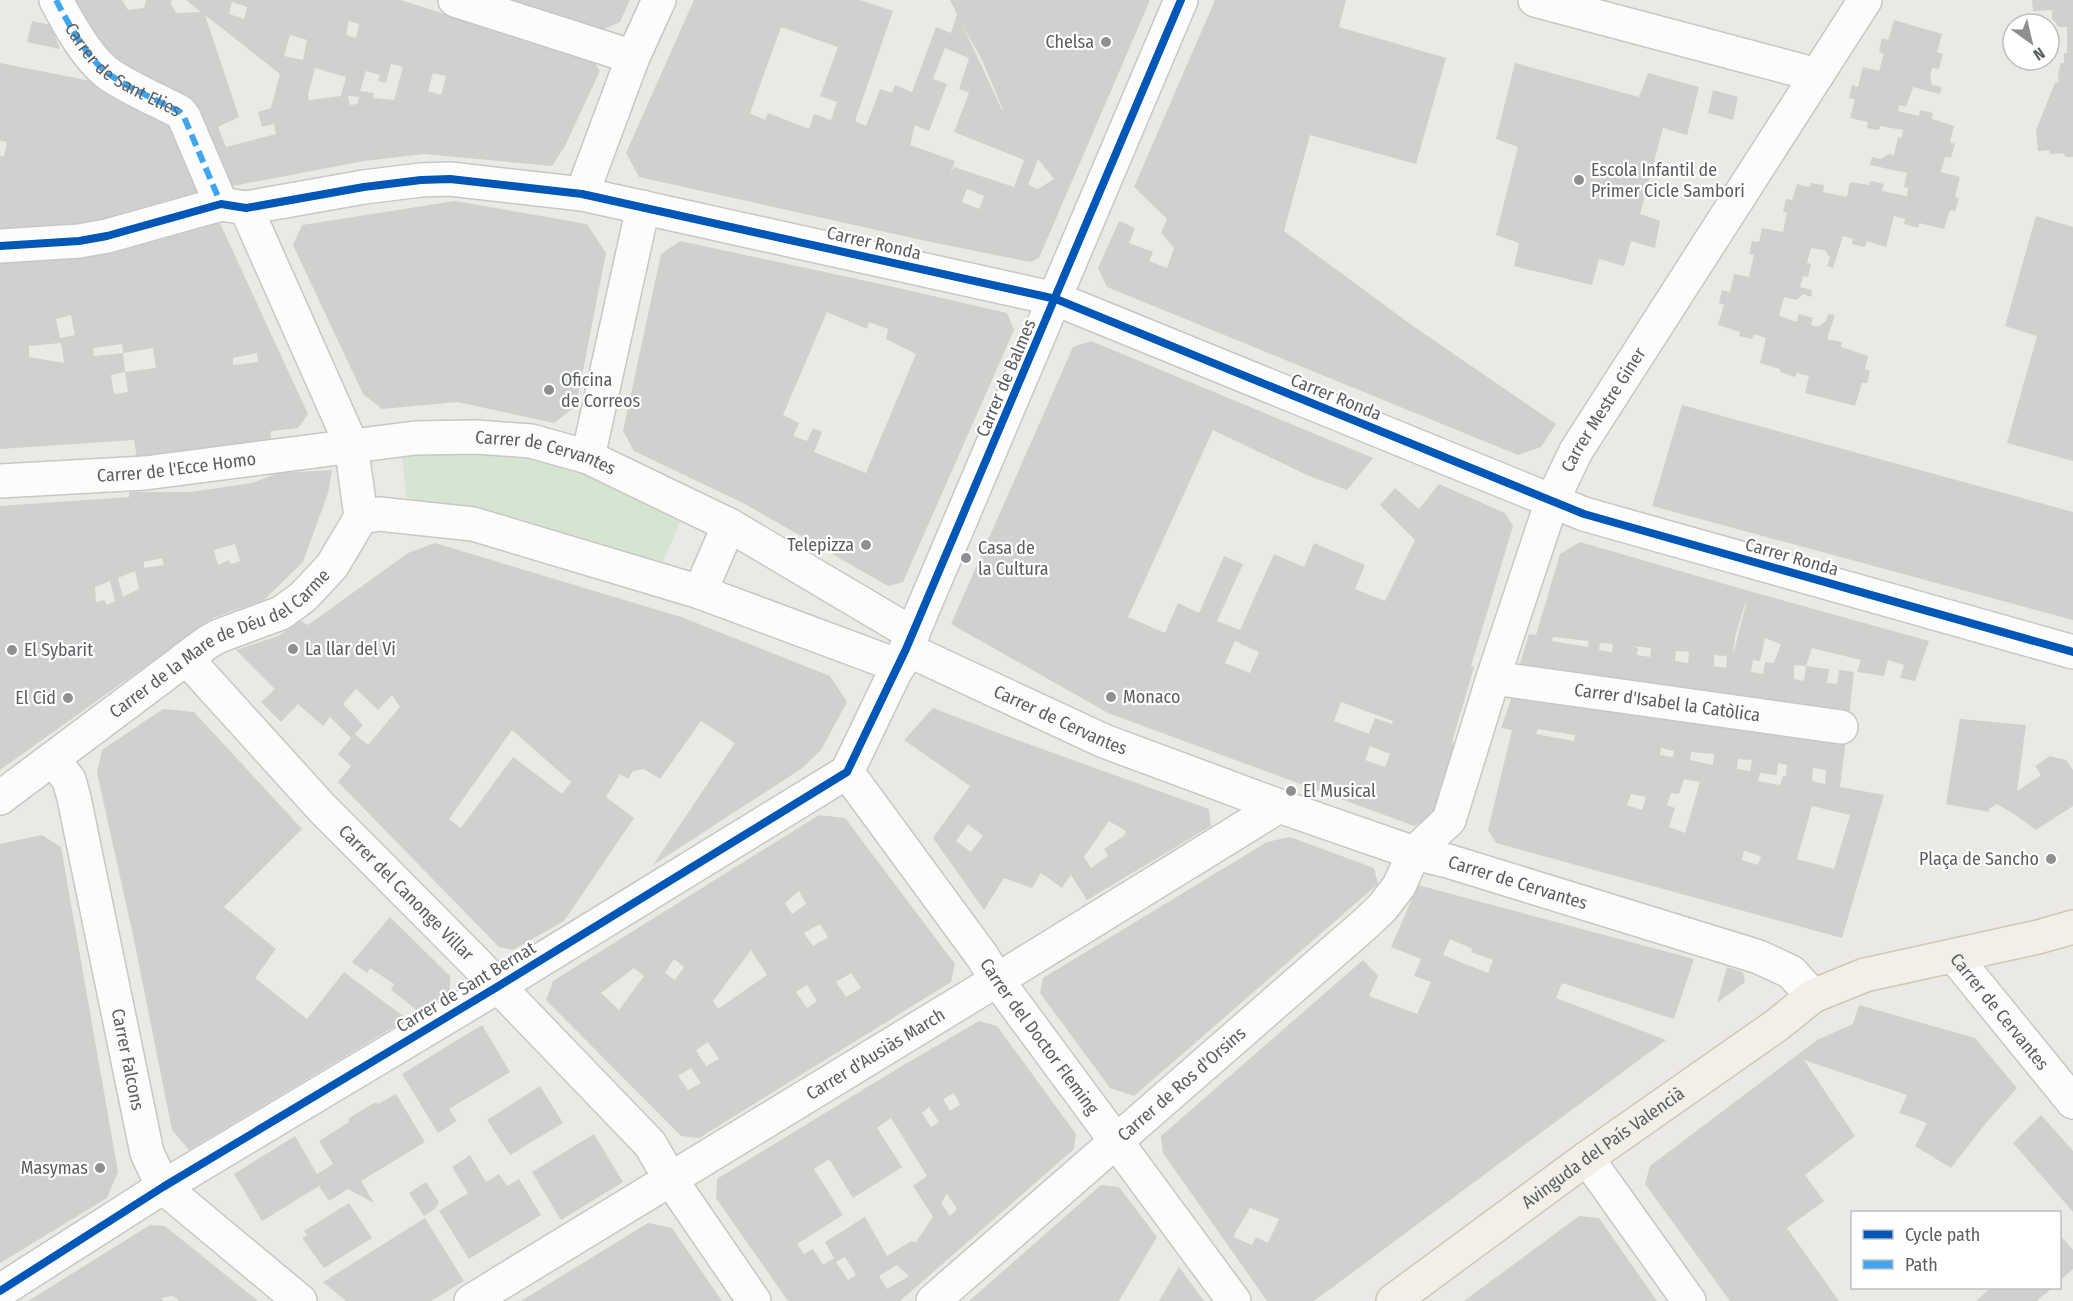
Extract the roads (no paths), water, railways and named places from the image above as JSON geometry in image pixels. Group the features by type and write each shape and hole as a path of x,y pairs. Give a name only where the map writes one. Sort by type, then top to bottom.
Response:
{"main road":[{"path":"1954,956 2073,927"},
{"name":"Carrer de Cervantes","path":"1813,996 1865,975 1954,956"},
{"name":"Avinguda del País Valencià","path":"1393,1301 1587,1158 1777,1025 1813,996"}],"street":[{"name":"Carrer de Sant Elies","path":"56,0 77,37 98,65 109,75 180,112 184,117 233,206 351,444"},
{"path":"454,0 633,57"},
{"path":"582,194 633,57 659,0"},
{"name":"Carrer de Balmes","path":"906,649 1181,0"},
{"path":"1535,0 1817,75"},
{"name":"Carrer Mestre Giner","path":"1414,853 1449,820 1552,501 1576,451 1865,0"},
{"name":"Carrer Ronda","path":"0,246 79,241 233,206 421,180 450,179 582,194 1056,299 1584,514 2073,652"},
{"path":"588,457 643,207"},
{"name":"Carrer de Cervantes","path":"351,444 415,438 476,437 531,441 588,457 729,525 906,649"},
{"path":"351,444 361,517"},
{"name":"Carrer de l'Ecce Homo","path":"0,481 145,473 351,444"},
{"name":"Carrer de Cervantes","path":"361,517 379,514 473,524 700,592 906,649 1104,741 1279,806 1414,853 1449,861 1759,957 1791,972 1813,996"},
{"name":"Carrer de la Mare de Déu del Carme","path":"0,798 186,657 219,636 281,613 303,597 332,566 361,517"},
{"path":"700,592 729,525"},
{"path":"847,772 906,649"},
{"name":"Carrer del Canonge Villar","path":"186,657 321,807 473,960 650,1144 754,1301"},
{"name":"Carrer d'Isabel la Catòlica","path":"1493,678 1841,727"},
{"name":"Carrer Falcons","path":"53,759 69,780 74,798 147,1153 163,1187 300,1301"},
{"name":"Carrer del Doctor Fleming","path":"847,772 982,956 997,981 1234,1301"},
{"name":"Carrer de Sant Bernat","path":"0,1291 163,1187 497,987 847,772"},
{"name":"Carrer d'Ausiàs March","path":"471,1301 997,981 1279,806"},
{"name":"Carrer de Ros d'Orsins","path":"933,1301 1364,925 1382,908 1399,886 1414,853"},
{"name":"Carrer de Cervantes","path":"1954,956 2073,1102"},
{"path":"1587,1158 1689,1301"}],"place":[{"name":"Chelsa","path":"1106,42"},
{"name":"Escola Infantil de Primer Cicle Sambori","path":"1579,180"},
{"name":"Oficina de Correos","path":"549,390"},
{"name":"Telepizza","path":"866,545"},
{"name":"Casa de la Cultura","path":"966,558"},
{"name":"La llar del Vi","path":"293,649"},
{"name":"El Sybarit","path":"12,650"},
{"name":"Monaco","path":"1111,697"},
{"name":"El Cid","path":"68,698"},
{"name":"El Musical","path":"1291,791"},
{"name":"Plaça de Sancho","path":"2051,859"},
{"name":"Masymas","path":"100,1168"}]}
